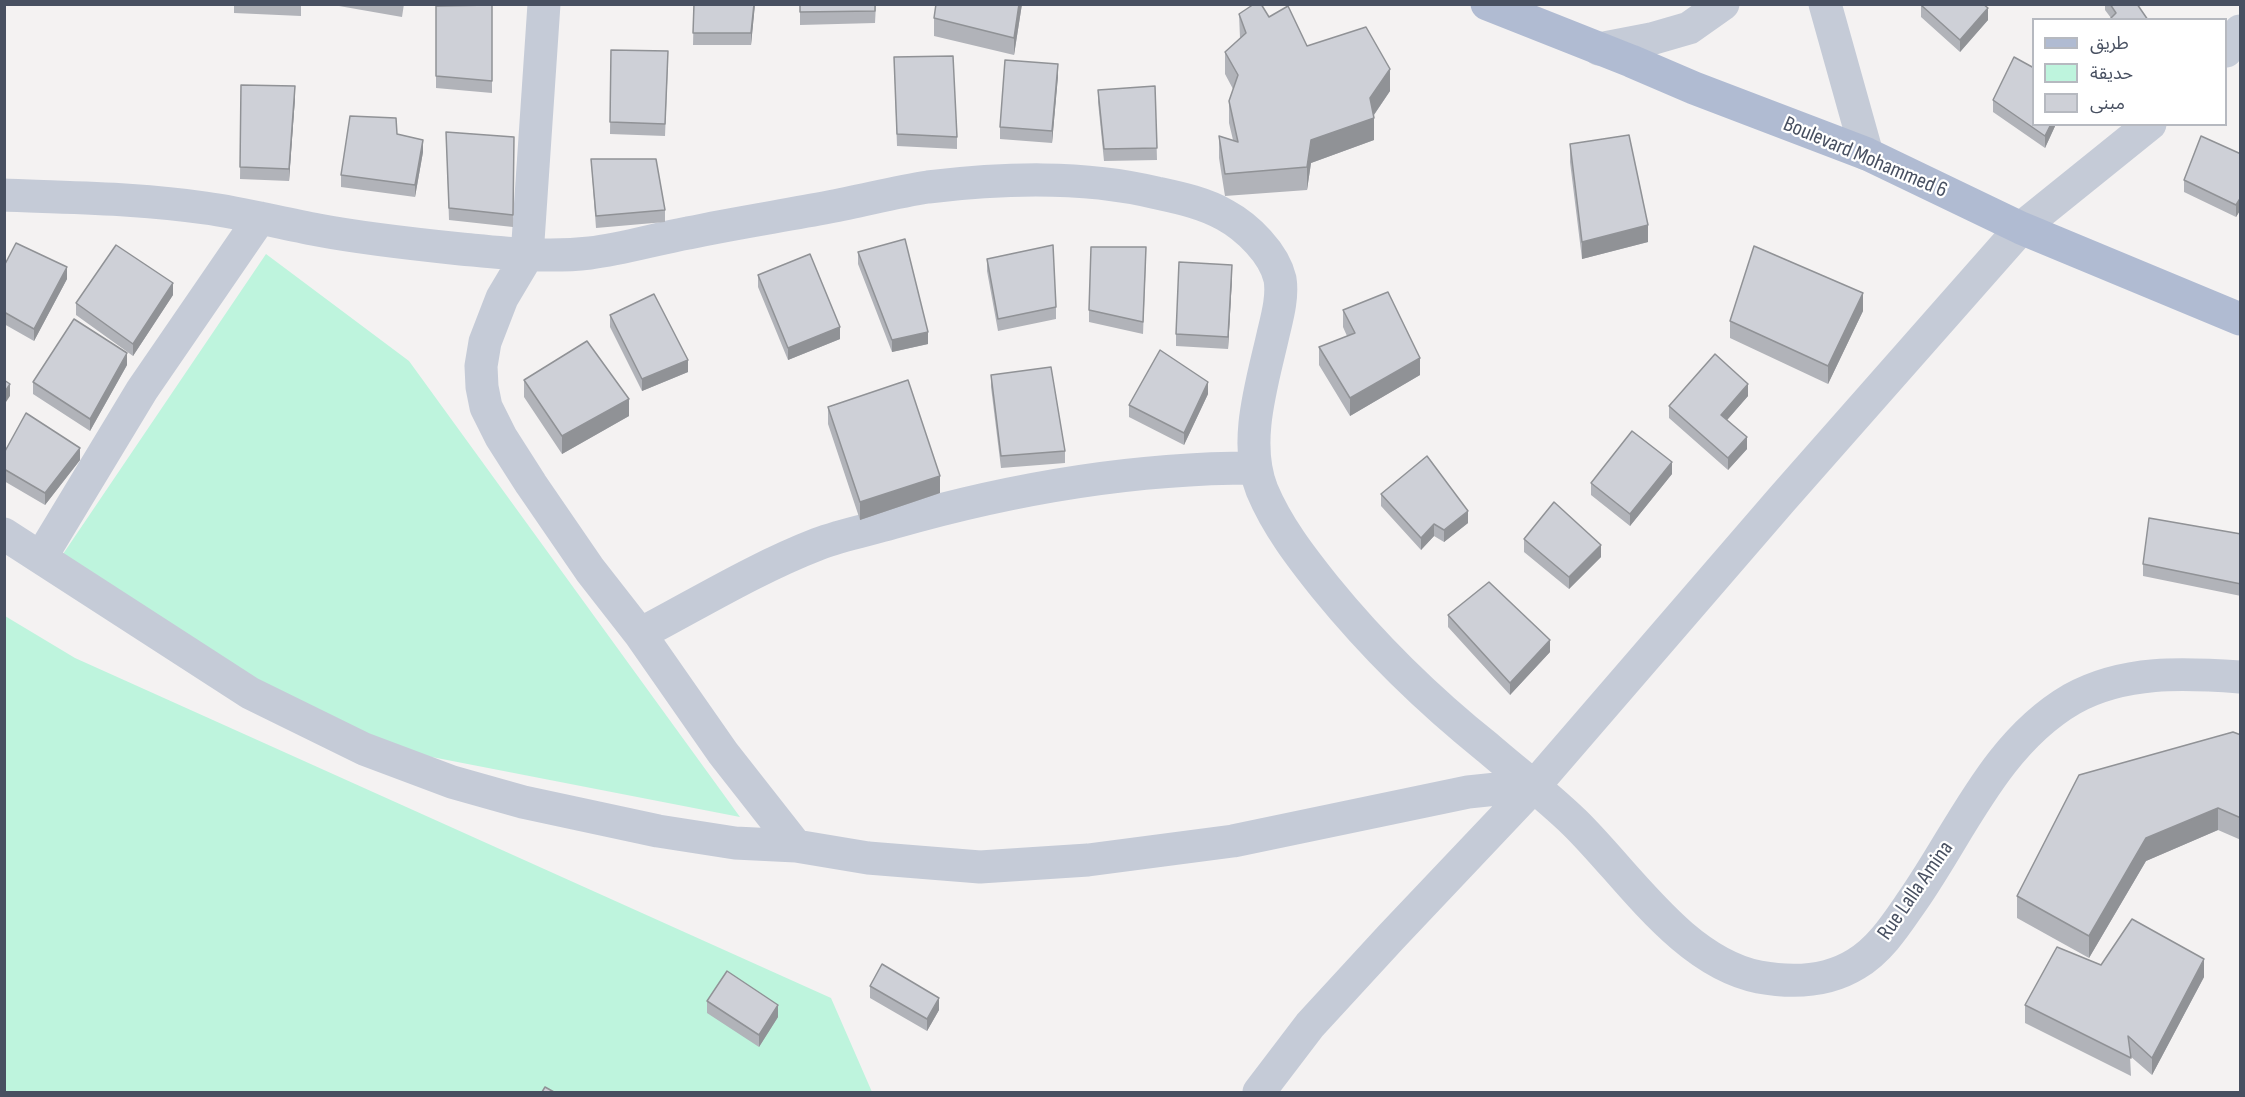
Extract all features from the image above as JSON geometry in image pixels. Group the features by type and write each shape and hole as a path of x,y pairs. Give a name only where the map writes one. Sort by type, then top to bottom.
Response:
{"main road":[{"name":"Boulevard Mohammed 6","path":"1487,4 1694,88 1867,154 2021,228 2241,319"}],"street":[{"path":"544,4 526,256 502,298 485,342 481,366 486,407 501,437 590,570 640,633 723,753 796,846"},
{"path":"1599,49 1668,35 1689,28 1723,4"},
{"path":"1825,4 1867,154"},
{"path":"2227,50 2241,31"},
{"path":"1259,1092 1310,1025 1398,928 1535,785 1782,499 2021,228 2148,126"},
{"path":"4,195 139,200 209,208 388,241 526,256 592,253 926,188 1029,179 1118,183 1193,202 1226,215 1250,234 1266,251 1280,278 1281,295 1255,428 1254,468 1197,468 1131,474 961,503 819,544 754,573 640,633"},
{"path":"41,557 142,390 260,218"},
{"name":"Rue Lalla Amina","path":"1254,468 1277,520 1302,558 1379,650 1443,710 1535,785 1579,826 1655,908 1702,953 1725,966 1753,976 1808,981 1851,967 1869,955 1888,935 1918,893 2001,763 2024,736 2046,717 2076,697 2101,687 2171,673 2241,677"},
{"path":"4,534 250,693 364,749 452,782 523,802 592,818 735,843 796,846 868,858 980,867 1088,860 1233,841 1468,792 1535,785"}],"green space":[{"path":"266,254 409,361 740,817 406,752 259,682 61,557"},
{"path":"5,616 75,658 831,998 872,1092 5,1092"}],"building":[{"path":"694,4 754,4 751,33 693,33"},
{"path":"800,4 875,4 875,11 800,12"},
{"path":"936,4 1019,4 1014,38 934,18"},
{"path":"1254,4 1261,4 1269,17 1288,6 1307,46 1366,27 1390,69 1370,98 1374,118 1311,140 1307,167 1225,174 1219,136 1238,142 1229,101 1238,75 1225,52 1246,33 1239,14"},
{"path":"1922,4 1983,4 1988,8 1960,40"},
{"path":"2110,4 2137,4 2147,18 2111,18 2116,13"},
{"path":"492,5 492,81 436,76 436,6"},
{"path":"611,50 668,51 665,124 610,122"},
{"path":"953,56 957,137 897,134 894,57"},
{"path":"2014,57 2032,67 2032,126 2050,126 2045,136 1993,100"},
{"path":"1005,60 1058,64 1052,131 1000,127"},
{"path":"241,85 295,86 289,169 240,167"},
{"path":"1155,86 1157,148 1104,149 1098,90"},
{"path":"350,116 396,118 397,134 423,140 415,185 341,175"},
{"path":"446,132 514,137 513,215 449,208"},
{"path":"1629,135 1648,225 1582,242 1570,144"},
{"path":"2201,136 2241,154 2241,197 2236,205 2184,180"},
{"path":"591,159 656,159 665,210 596,216"},
{"path":"905,239 928,332 892,340 858,252"},
{"path":"16,243 67,267 34,329 4,312 4,266"},
{"path":"116,245 173,283 133,344 76,303"},
{"path":"1053,245 1056,307 998,319 987,259"},
{"path":"1754,246 1863,293 1828,366 1730,321"},
{"path":"1091,247 1146,247 1143,322 1089,310"},
{"path":"810,254 840,327 788,348 758,275"},
{"path":"1179,262 1232,265 1228,337 1176,334"},
{"path":"1388,292 1420,358 1350,398 1319,347 1355,333 1343,310"},
{"path":"654,294 688,360 642,379 610,315"},
{"path":"74,319 127,353 90,419 33,382"},
{"path":"587,341 629,399 562,436 524,380"},
{"path":"1160,350 1208,382 1184,433 1129,405"},
{"path":"1715,354 1748,384 1721,415 1747,437 1728,458 1669,406"},
{"path":"1051,367 1065,451 1001,456 991,375"},
{"path":"4,380 10,384 4,393"},
{"path":"908,380 940,476 860,502 828,407"},
{"path":"26,413 80,448 45,493 4,469 4,453"},
{"path":"1632,431 1672,462 1630,514 1591,483"},
{"path":"1427,456 1468,511 1444,530 1434,524 1421,538 1381,494"},
{"path":"1554,502 1601,545 1569,577 1524,539"},
{"path":"2149,518 2241,534 2241,584 2143,564"},
{"path":"1489,582 1550,640 1510,683 1448,615"},
{"path":"2233,732 2241,735 2241,818 2218,808 2146,838 2089,936 2017,896 2079,775"},
{"path":"2132,919 2204,959 2152,1058 2128,1036 2131,1058 2025,1005 2057,947 2101,965"},
{"path":"882,964 939,998 927,1019 870,986"},
{"path":"727,971 778,1005 759,1035 707,1001"},
{"path":"545,1087 554,1092 542,1092"}]}
